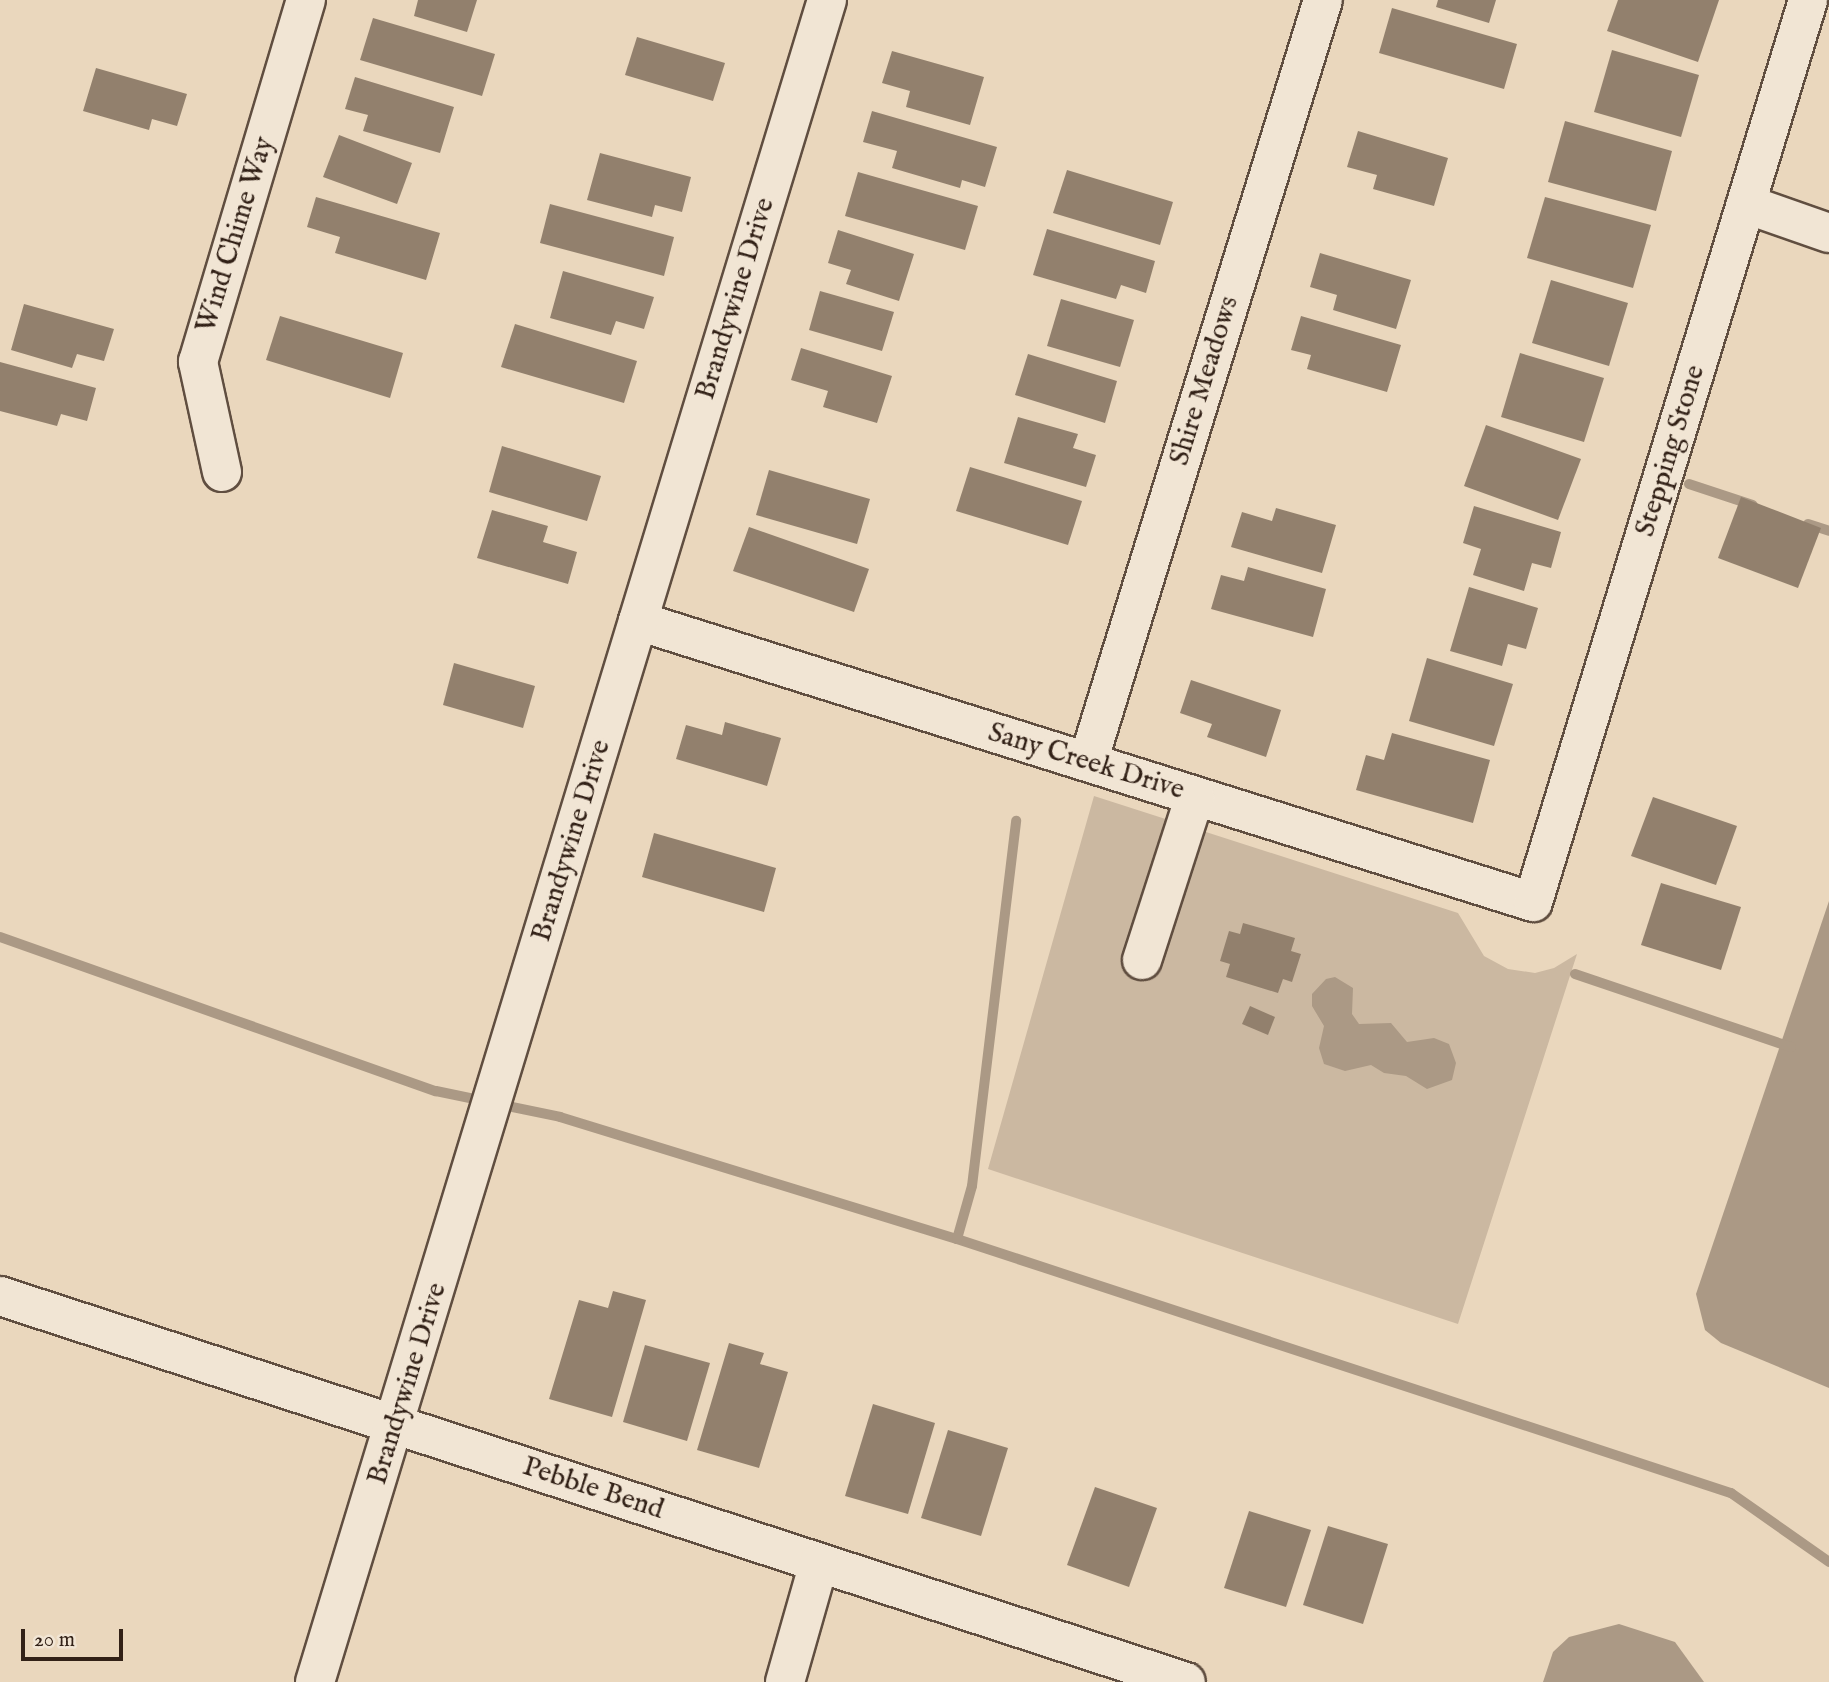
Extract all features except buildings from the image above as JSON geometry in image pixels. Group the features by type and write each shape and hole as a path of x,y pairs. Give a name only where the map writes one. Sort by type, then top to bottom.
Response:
{"street":[{"name":"Wind Chime Way","path":"222,472 198,362 306,0"},
{"name":"Brandywine Drive","path":"315,1682 397,1425 827,0"},
{"name":"Shire Meadows","path":"1088,762 1323,0"},
{"name":"Stepping Stone","path":"1533,902 1808,0"},
{"path":"1746,204 1829,233"},
{"name":"Sany Creek Drive","path":"638,621 1533,902"},
{"path":"1142,960 1195,796"},
{"name":"Pebble Bend","path":"0,1296 1186,1682"},
{"path":"785,1682 819,1563"}],"shaded area":[{"path":"1094,796 1458,913 1484,956 1508,969 1535,973 1554,968 1577,954 1458,1324 988,1169"},
{"path":"1829,901 1829,1388 1721,1343 1705,1330 1696,1294"},
{"path":"1335,977 1353,988 1352,1014 1359,1024 1391,1023 1407,1042 1434,1038 1449,1044 1456,1063 1452,1080 1427,1089 1406,1076 1384,1073 1371,1065 1345,1071 1324,1064 1319,1048 1324,1026 1312,1006 1312,994 1326,979"},
{"path":"1619,1624 1675,1642 1704,1682 1543,1682 1553,1652 1569,1637"}],"waterway":[{"path":"1689,484 1753,505"},
{"path":"1808,524 1829,531"},
{"path":"957,1239 972,1186 1016,821"},
{"path":"0,937 436,1091 560,1117 957,1239 1731,1493 1829,1562"},
{"path":"1575,974 1791,1047"}]}
